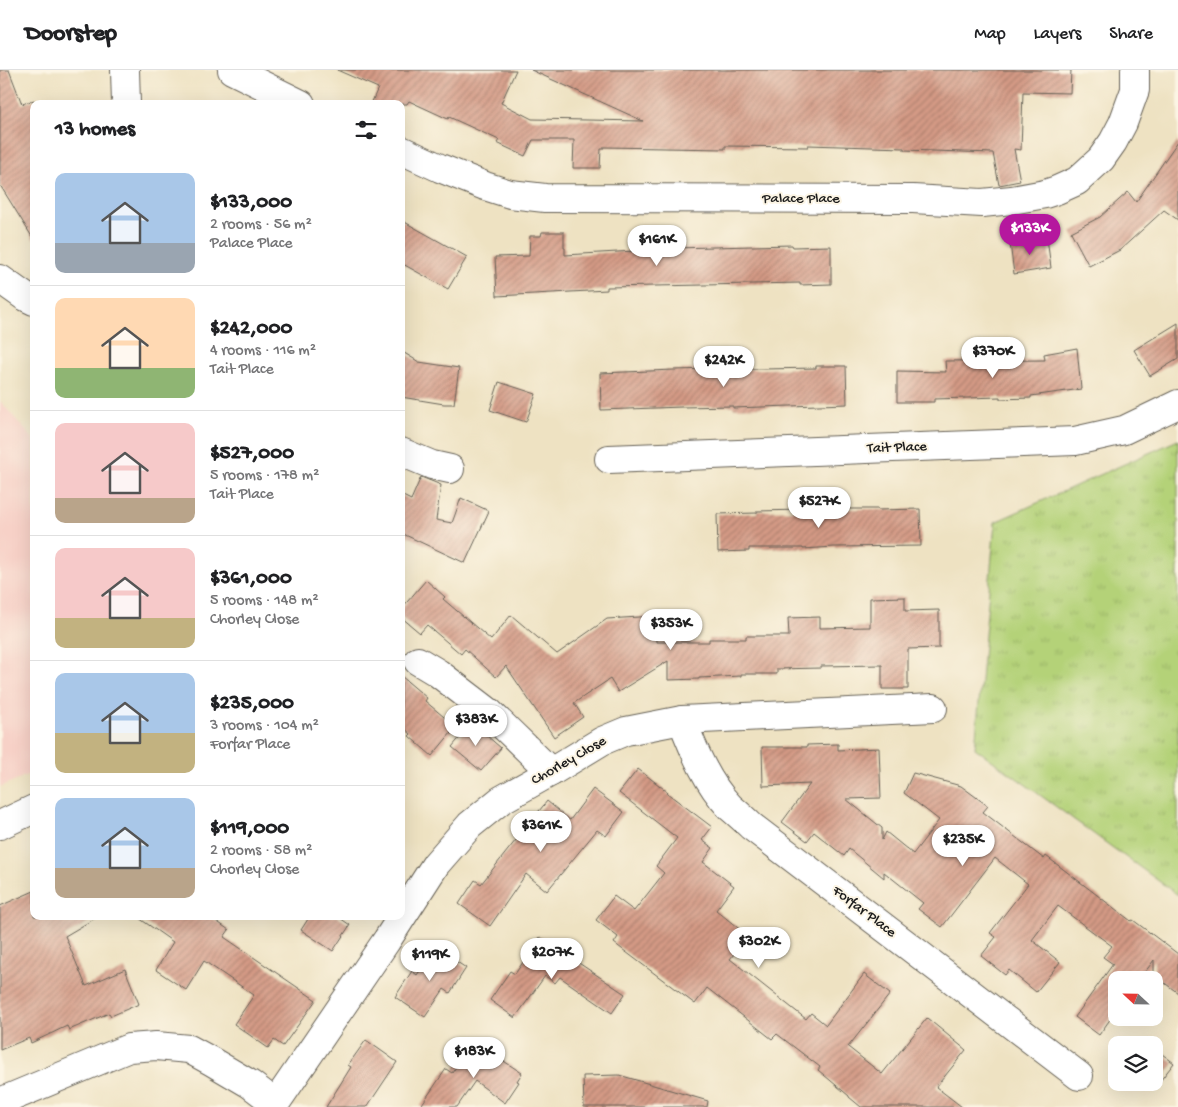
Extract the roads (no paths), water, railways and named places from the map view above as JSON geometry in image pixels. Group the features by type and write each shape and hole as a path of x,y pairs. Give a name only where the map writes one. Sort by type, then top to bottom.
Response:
{"street":[{"path":"125,70 126,100"},
{"path":"232,70 293,100"},
{"name":"Palace Place","path":"405,152 485,186 510,194 545,198 903,199 982,203 1012,200 1045,194 1077,181 1101,159 1114,142 1123,123 1135,90 1135,70"},
{"path":"0,279 30,299"},
{"name":"Tait Place","path":"609,459 1075,441 1124,430 1178,404"},
{"path":"405,454 432,465 450,469"},
{"path":"418,661 438,673 489,712 551,772"},
{"name":"Chorley Close","path":"405,912 436,864 470,825 501,800 602,741 626,731 682,720 933,708"},
{"name":"Forfar Place","path":"682,720 694,751 710,780 729,806 751,826 1079,1076"},
{"path":"0,825 30,810"},
{"name":"Chorley Close","path":"274,1105 400,920"},
{"path":"0,1102 129,1048 156,1046 188,1049 211,1060 250,1084 274,1105"}]}
